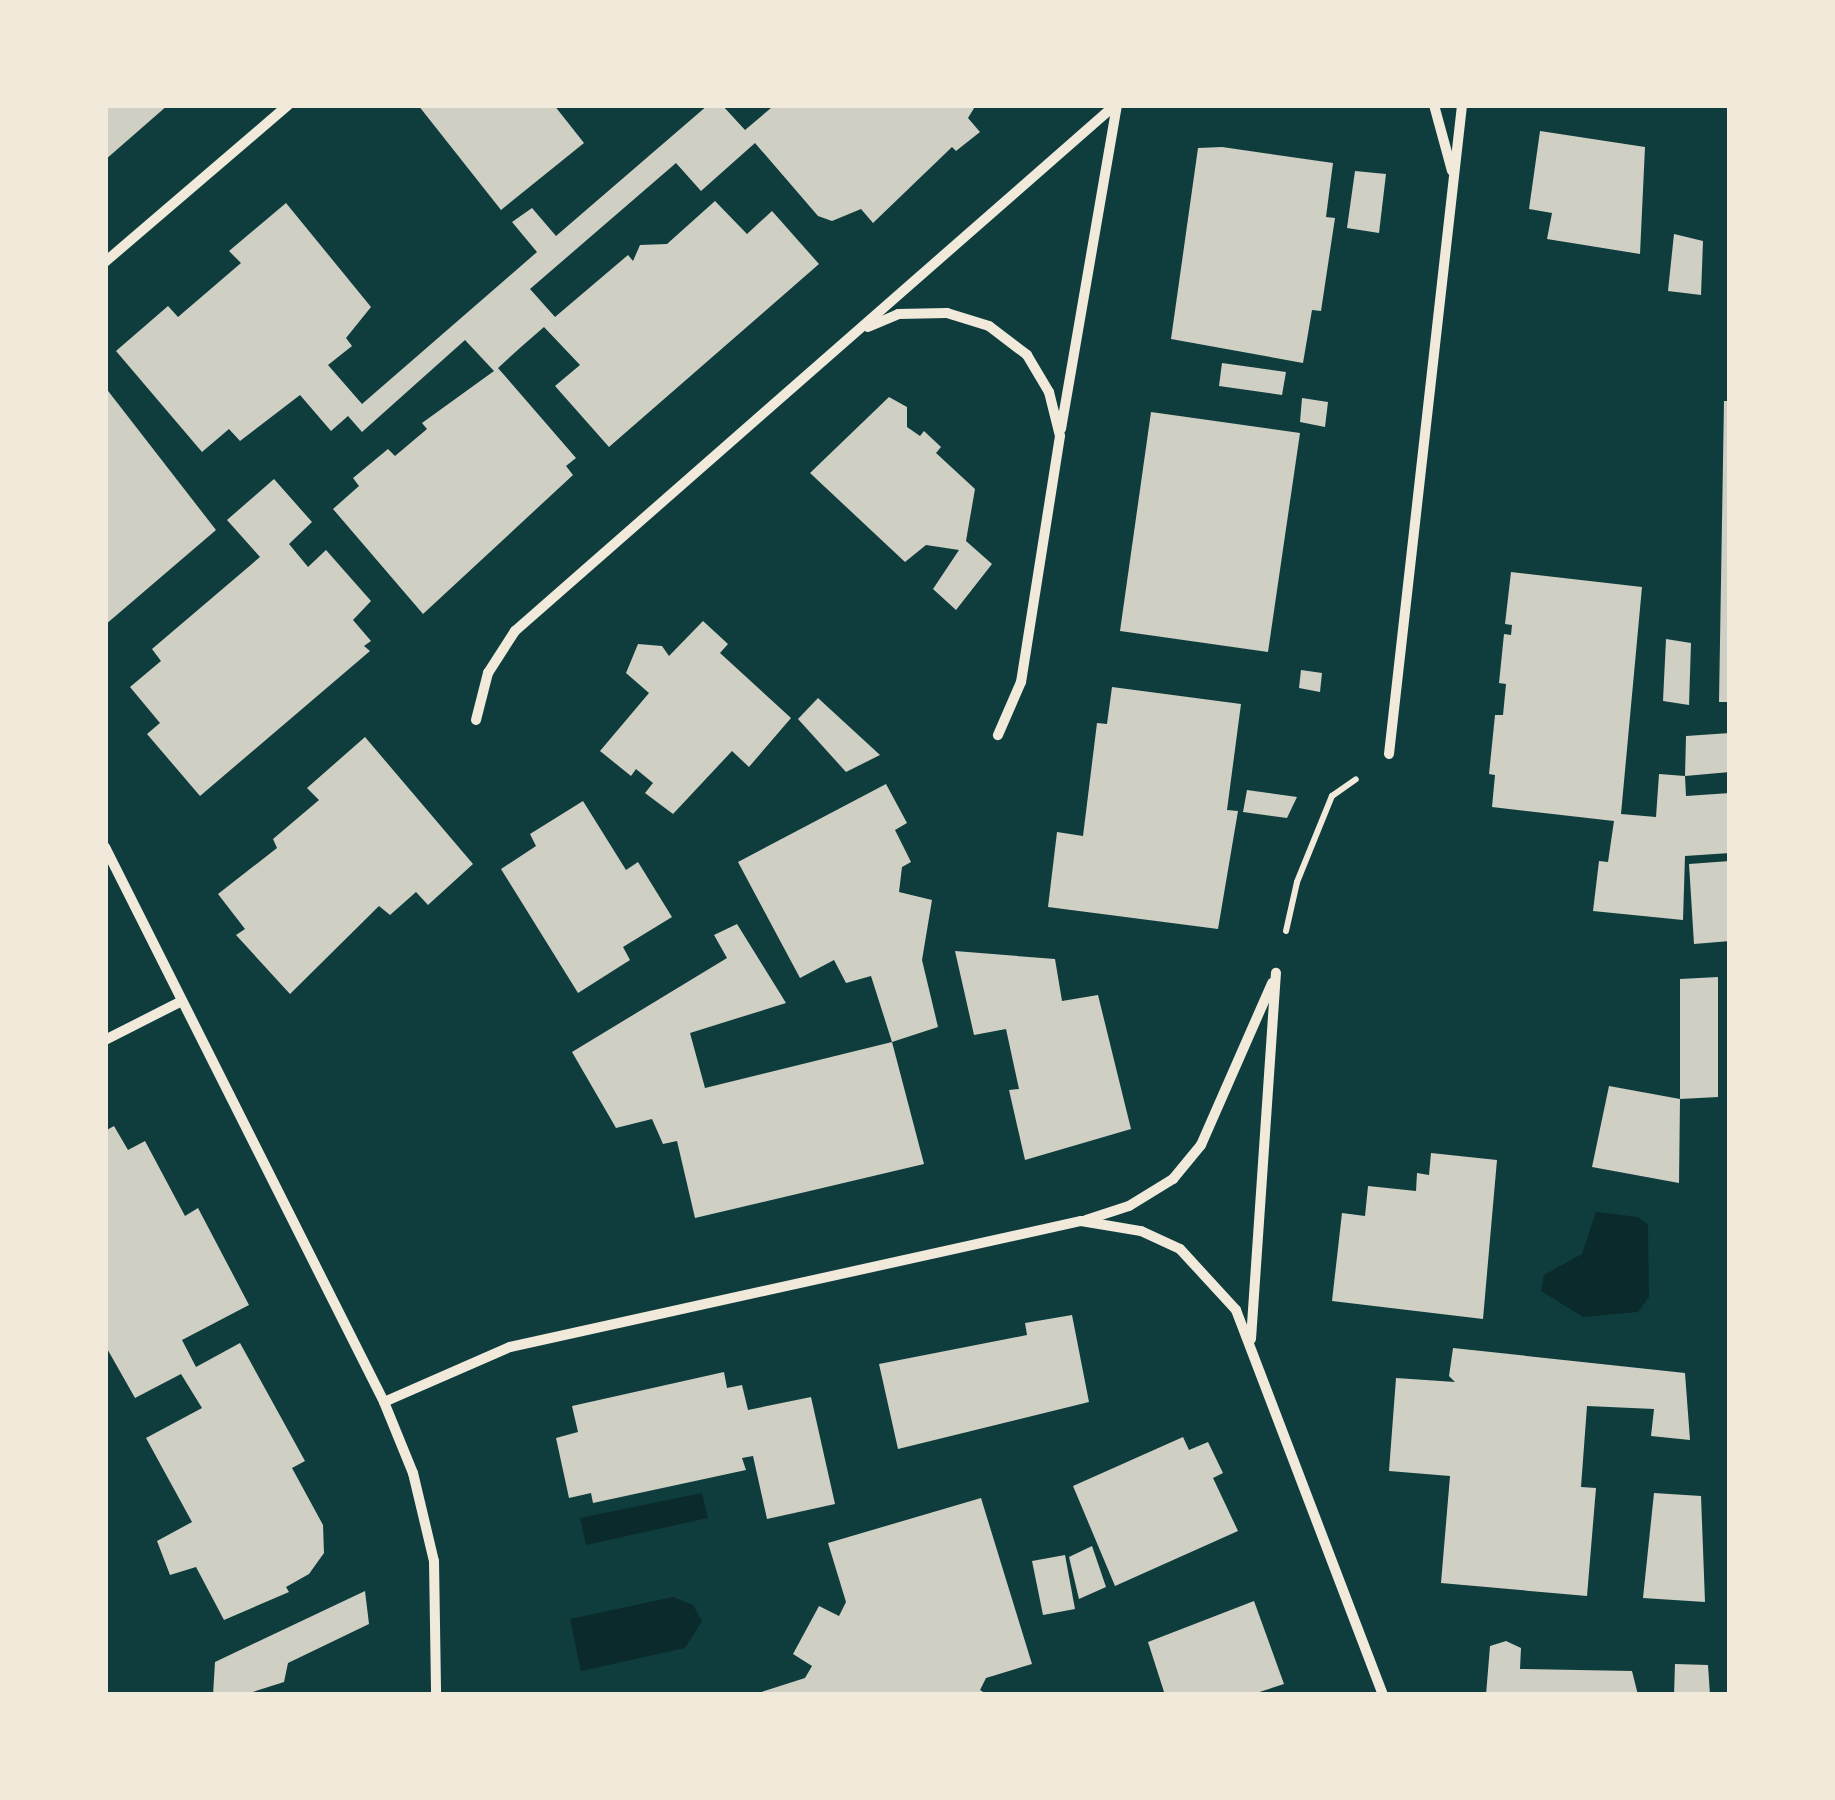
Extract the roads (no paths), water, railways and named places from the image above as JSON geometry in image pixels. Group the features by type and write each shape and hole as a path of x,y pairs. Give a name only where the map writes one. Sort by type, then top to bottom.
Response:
{"street":[{"path":"105,262 288,105"},
{"path":"476,720 488,673 515,632 1116,105"},
{"path":"998,735 1021,682 1116,105"},
{"path":"1434,105 1454,187"},
{"path":"1389,754 1462,105"},
{"path":"858,332 898,314 948,312 989,326 1026,356 1049,392 1060,436"},
{"path":"105,847 384,1402 413,1473 434,1561 436,1695"},
{"path":"384,1402 510,1347 1081,1221 1129,1206 1173,1179 1201,1145 1276,973 1250,1345"},
{"path":"105,1040 180,1002"},
{"path":"1081,1221 1141,1231 1180,1248 1214,1280 1250,1345 1383,1695"}],"water":[{"path":"1596,1212 1638,1217 1648,1225 1649,1297 1638,1312 1583,1317 1541,1291 1544,1275 1582,1254"},
{"path":"702,1493 708,1518 586,1545 580,1518"},
{"path":"673,1597 693,1605 702,1621 685,1648 581,1671 570,1619"}]}
